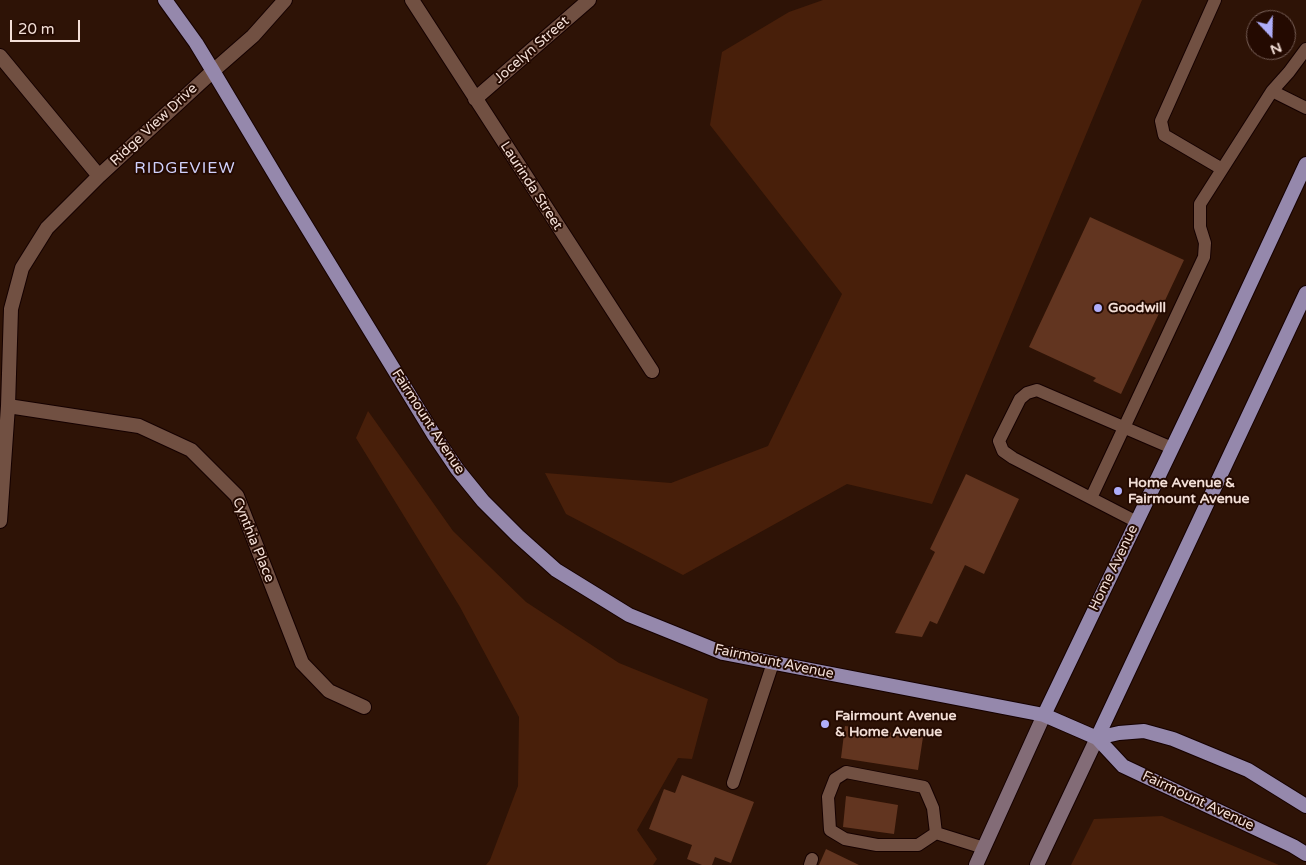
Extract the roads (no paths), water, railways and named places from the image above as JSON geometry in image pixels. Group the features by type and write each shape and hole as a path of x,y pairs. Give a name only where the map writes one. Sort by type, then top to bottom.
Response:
{"main road":[{"name":"Fairmount Avenue","path":"164,0 196,43 213,70 286,194 434,436 483,501 556,570 628,614 722,653 1044,715 1097,738 1123,766 1293,846 1306,854"},
{"name":"Home Avenue","path":"976,865 1044,715 1224,340 1306,164"},
{"path":"1037,865 1306,293"},
{"path":"1097,738 1120,733 1144,731 1173,739 1248,770 1306,806"}],"street":[{"name":"Ridge View Drive","path":"0,521 8,406 11,309 22,268 47,228 99,176 213,70 253,36 285,0"},
{"name":"Laurinda Street","path":"412,0 652,371"},
{"name":"Jocelyn Street","path":"475,99 589,0"},
{"path":"0,56 99,176"},
{"name":"Cynthia Place","path":"8,406 139,426 191,450 238,496 302,663 329,691 364,707"}],"lane":[{"path":"1215,0 1161,121 1164,135 1222,168"},
{"path":"1091,498 1204,257 1205,243 1200,227 1200,204 1272,91 1306,49"},
{"path":"1272,91 1306,108"},
{"path":"1137,522 1013,458 1003,451 999,441 1020,399 1027,393 1037,390 1172,448"},
{"path":"733,783 773,663"},
{"path":"846,772 924,787 934,808 936,832 918,845 876,845 845,840 830,830 828,797 835,780 846,772"},
{"path":"936,832 984,848"}],"place":[{"name":"Goodwill","path":"1098,308"},
{"name":"Home Avenue & Fairmount Avenue","path":"1118,491"},
{"name":"Fairmount Avenue & Home Avenue","path":"825,724"}],"district":[{"name":"RIDGEVIEW","path":"185,169"}]}
